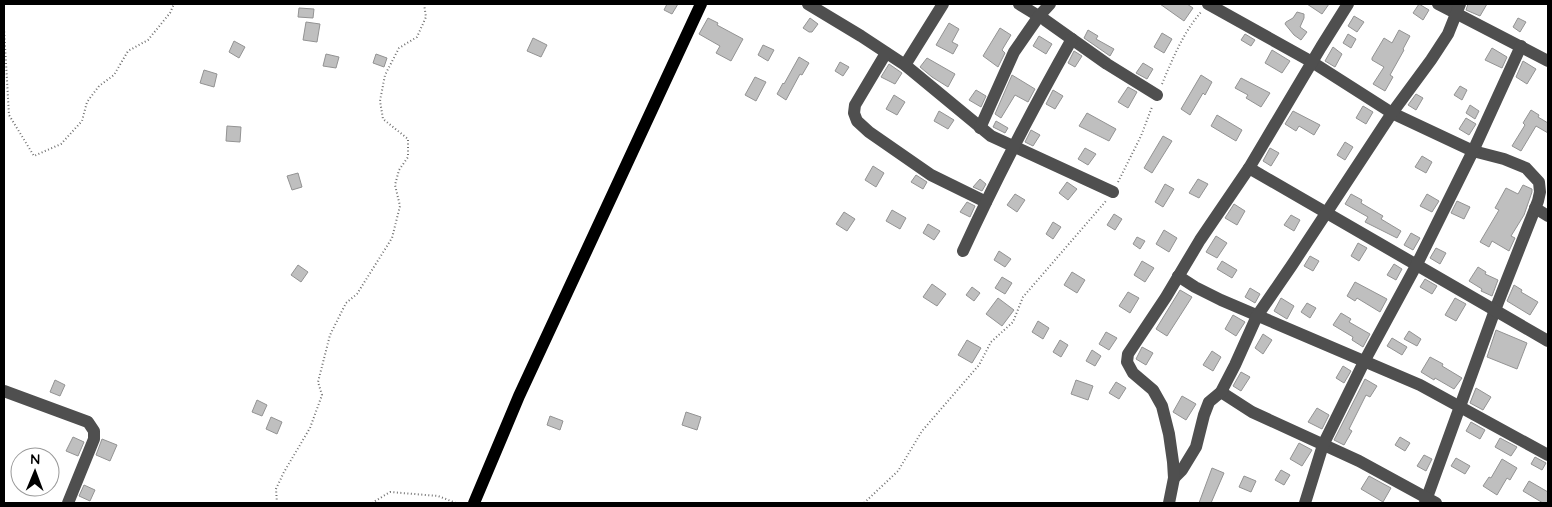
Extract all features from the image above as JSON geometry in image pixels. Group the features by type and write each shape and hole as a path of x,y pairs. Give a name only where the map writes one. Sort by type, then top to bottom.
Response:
{"main road":[{"path":"474,503 519,396 701,4"}],"street":[{"path":"808,4 905,65 991,136 1013,148 1112,192"},
{"path":"905,65 943,4"},
{"path":"1019,4 1107,64 1157,95"},
{"path":"980,128 1014,52 1039,16 1050,4"},
{"path":"1169,503 1174,478 1169,434 1162,406 1153,390 1133,373 1127,362 1128,354 1161,305 1200,240 1249,168 1348,4"},
{"path":"1438,4 1458,9 1548,60"},
{"path":"1205,7 1312,62 1392,112 1473,151 1504,159 1526,168 1539,182 1540,192 1460,406 1430,501 1359,461 1252,412 1221,392"},
{"path":"1174,478 1182,470 1196,447 1209,402 1221,392 1257,316 1292,266 1392,112 1431,60 1448,34 1458,9"},
{"path":"963,251 1039,97 1072,39"},
{"path":"1305,503 1323,445 1365,360 1417,264 1473,151 1521,46"},
{"path":"886,53 855,105 854,113 857,120 869,132 931,175 986,202"},
{"path":"1249,168 1548,341"},
{"path":"1535,208 1548,216"},
{"path":"1178,276 1204,292 1257,316 1365,360 1420,385 1548,454"},
{"path":"4,391 88,422 94,431 94,439 68,503"}],"path":[{"path":"4,28 9,115 34,156 61,144 82,121 86,102 99,86 114,75 128,51 148,40 170,13 174,4"},
{"path":"277,503 276,489 310,428 322,396 318,382 330,335 346,303 357,294 392,238 400,206 395,185 399,170 408,158 408,139 383,119 380,101 384,75 400,48 417,36 426,17 424,4"},
{"path":"864,503 898,471 922,431 979,364 991,342 1013,322 1023,298 1112,192 1141,136 1176,51 1191,24 1205,7"},
{"path":"372,503 390,492 438,496 456,503"}],"building":[{"path":"667,4 678,4 672,14 664,10"},
{"path":"1160,4 1187,4 1193,8 1184,21"},
{"path":"1307,4 1329,4 1322,14"},
{"path":"1419,4 1429,10 1423,20 1413,13"},
{"path":"1468,4 1487,4 1480,16 1466,10"},
{"path":"299,8 314,9 313,18 298,17"},
{"path":"1297,12 1304,14 1300,27 1307,32 1301,40 1285,24"},
{"path":"1354,16 1364,22 1357,32 1348,26"},
{"path":"708,18 743,39 731,61 716,53 720,46 699,34"},
{"path":"810,18 818,24 812,32 803,28"},
{"path":"1518,18 1526,22 1520,32 1513,27"},
{"path":"306,22 320,24 317,42 303,40"},
{"path":"949,23 959,29 952,42 958,45 953,54 936,45"},
{"path":"1000,28 1011,35 1002,50 1005,53 998,67 983,56"},
{"path":"1088,30 1098,36 1096,39 1114,49 1110,56 1084,38"},
{"path":"1399,30 1410,36 1390,75 1393,77 1385,91 1373,84 1384,67 1372,60 1372,58 1384,38 1392,43"},
{"path":"1162,33 1172,39 1164,53 1154,47"},
{"path":"1245,34 1255,40 1251,46 1241,40"},
{"path":"1348,34 1356,39 1351,48 1343,43"},
{"path":"1039,36 1052,44 1046,54 1033,46"},
{"path":"533,38 547,45 541,57 527,51"},
{"path":"234,41 245,47 239,58 229,52"},
{"path":"763,45 774,50 768,61 758,55"},
{"path":"1333,47 1342,54 1335,67 1325,61"},
{"path":"1492,48 1507,57 1502,68 1485,60"},
{"path":"1272,50 1290,61 1282,73 1265,63"},
{"path":"1074,51 1082,56 1075,67 1068,63"},
{"path":"326,54 339,57 336,68 323,66"},
{"path":"376,54 387,58 384,67 373,63"},
{"path":"799,57 809,63 802,75 800,74 786,100 777,94"},
{"path":"927,58 955,74 948,87 920,67"},
{"path":"1523,61 1536,69 1527,84 1516,77"},
{"path":"840,62 849,67 843,76 835,71"},
{"path":"1143,63 1153,69 1147,79 1136,73"},
{"path":"889,64 902,73 895,84 881,77"},
{"path":"204,70 217,74 214,87 200,83"},
{"path":"1012,75 1035,89 1028,102 1015,95 1001,118 995,114"},
{"path":"1201,75 1212,82 1190,115 1181,109"},
{"path":"755,77 766,82 756,101 745,95"},
{"path":"1241,78 1270,93 1261,107 1246,98 1248,95 1235,88"},
{"path":"1460,86 1467,90 1462,100 1454,95"},
{"path":"1128,87 1137,92 1128,108 1118,102"},
{"path":"976,90 986,96 981,107 969,100"},
{"path":"1053,90 1063,96 1055,109 1046,104"},
{"path":"1416,94 1423,98 1416,110 1408,105"},
{"path":"894,95 905,102 897,115 886,109"},
{"path":"1470,105 1479,111 1475,119 1466,113"},
{"path":"1363,106 1373,112 1366,124 1356,118"},
{"path":"1531,110 1548,123 1548,133 1536,126 1521,151 1512,146 1525,125 1523,123"},
{"path":"939,111 954,120 948,129 934,121"},
{"path":"1293,111 1320,125 1314,135 1299,126 1296,131 1285,124"},
{"path":"1087,113 1116,129 1109,141 1079,126"},
{"path":"1217,115 1242,130 1236,141 1211,126"},
{"path":"1466,118 1476,124 1469,135 1459,129"},
{"path":"996,121 1008,128 1005,133 993,127"},
{"path":"227,126 241,127 240,142 226,141"},
{"path":"1031,130 1040,135 1033,146 1025,142"},
{"path":"1163,136 1172,141 1152,173 1144,168"},
{"path":"1345,142 1353,147 1345,160 1337,155"},
{"path":"1085,148 1096,154 1088,165 1078,159"},
{"path":"1270,148 1279,153 1271,166 1263,161"},
{"path":"1422,156 1432,162 1426,173 1415,167"},
{"path":"873,166 884,173 876,187 865,180"},
{"path":"298,173 302,187 292,190 287,176"},
{"path":"916,175 927,182 923,189 911,182"},
{"path":"980,179 986,184 982,191 973,187"},
{"path":"1198,179 1208,184 1199,198 1189,193"},
{"path":"1067,182 1077,189 1068,200 1059,193"},
{"path":"1165,184 1174,189 1163,207 1155,202"},
{"path":"1523,185 1532,189 1532,192 1524,215 1511,236 1515,238 1509,251 1492,241 1489,247 1480,242 1499,210 1495,208 1506,188 1518,194"},
{"path":"1015,194 1025,200 1017,212 1007,205"},
{"path":"1351,194 1362,200 1361,203 1383,216 1381,219 1401,231 1397,238 1365,222 1368,217 1345,204"},
{"path":"1427,194 1439,201 1432,212 1420,206"},
{"path":"1457,201 1470,207 1464,219 1451,213"},
{"path":"967,202 975,206 970,217 960,212"},
{"path":"1234,204 1245,211 1237,225 1225,218"},
{"path":"892,210 906,218 900,229 886,221"},
{"path":"844,212 855,219 847,231 836,224"},
{"path":"1114,214 1122,219 1115,230 1107,225"},
{"path":"1291,215 1300,220 1294,231 1284,225"},
{"path":"1053,222 1061,227 1053,239 1046,234"},
{"path":"928,224 940,231 934,240 923,233"},
{"path":"1164,230 1177,238 1169,252 1156,244"},
{"path":"1411,233 1420,238 1413,250 1404,245"},
{"path":"1216,236 1227,243 1217,258 1206,252"},
{"path":"1137,237 1145,241 1140,249 1133,244"},
{"path":"1358,243 1367,248 1359,261 1351,256"},
{"path":"1436,248 1446,253 1440,264 1430,258"},
{"path":"999,251 1011,259 1005,267 994,260"},
{"path":"1310,256 1319,261 1313,271 1304,266"},
{"path":"1142,261 1154,268 1145,282 1134,275"},
{"path":"1222,261 1237,270 1232,278 1217,269"},
{"path":"1394,264 1402,269 1396,280 1387,275"},
{"path":"298,265 308,272 301,282 291,275"},
{"path":"1478,267 1486,272 1485,274 1498,280 1492,296 1481,291 1482,289 1469,281"},
{"path":"1072,272 1085,280 1077,293 1064,285"},
{"path":"1002,277 1012,283 1005,294 995,288"},
{"path":"1425,279 1437,286 1432,294 1420,287"},
{"path":"1355,282 1387,299 1380,312 1357,298 1355,301 1347,296"},
{"path":"932,284 946,294 937,306 923,297"},
{"path":"1514,285 1522,290 1521,292 1538,302 1530,315 1507,301"},
{"path":"972,287 980,293 974,301 966,295"},
{"path":"1250,288 1260,294 1255,303 1245,297"},
{"path":"1180,290 1192,297 1167,336 1156,329"},
{"path":"1128,292 1139,298 1130,313 1119,306"},
{"path":"998,298 1014,310 1002,326 986,314"},
{"path":"1281,298 1294,306 1287,319 1274,311"},
{"path":"1455,298 1466,304 1456,321 1445,315"},
{"path":"1307,303 1316,308 1310,318 1301,312"},
{"path":"1341,313 1351,319 1349,322 1370,334 1363,347 1352,340 1353,337 1333,325"},
{"path":"1233,315 1245,322 1236,336 1225,329"},
{"path":"1038,321 1049,328 1043,339 1032,332"},
{"path":"1496,330 1527,343 1517,369 1487,357"},
{"path":"1409,331 1421,339 1417,346 1404,339"},
{"path":"1106,332 1117,338 1109,350 1099,344"},
{"path":"1263,334 1272,340 1263,354 1255,348"},
{"path":"1392,338 1407,347 1402,355 1387,346"},
{"path":"967,340 981,348 972,363 958,355"},
{"path":"1060,340 1068,345 1061,357 1053,352"},
{"path":"1142,347 1153,353 1146,365 1136,359"},
{"path":"1092,350 1101,356 1095,366 1086,361"},
{"path":"1212,351 1221,357 1213,371 1203,365"},
{"path":"1430,357 1462,378 1454,389 1421,372"},
{"path":"1343,366 1351,371 1344,383 1336,378"},
{"path":"1241,372 1250,377 1241,391 1233,386"},
{"path":"1365,379 1377,386 1370,397 1366,395 1349,429 1352,431 1344,445 1334,440"},
{"path":"55,380 65,385 60,396 50,392"},
{"path":"1076,380 1093,386 1088,400 1071,394"},
{"path":"1116,382 1126,388 1119,399 1109,393"},
{"path":"1476,388 1491,397 1483,410 1470,403"},
{"path":"1182,396 1196,404 1186,420 1173,412"},
{"path":"257,400 267,405 262,416 252,412"},
{"path":"1317,408 1329,415 1322,429 1308,422"},
{"path":"686,412 701,417 697,430 682,425"},
{"path":"550,416 563,421 560,430 547,425"},
{"path":"271,417 282,422 277,434 266,429"},
{"path":"1471,422 1485,430 1480,439 1466,431"},
{"path":"73,437 84,442 78,456 66,451"},
{"path":"1400,437 1410,443 1405,451 1395,445"},
{"path":"1500,438 1517,447 1511,456 1495,447"},
{"path":"102,439 117,445 110,461 96,455"},
{"path":"1299,443 1312,450 1302,466 1290,459"},
{"path":"1424,455 1432,459 1426,471 1417,466"},
{"path":"1535,457 1546,463 1542,470 1531,464"},
{"path":"1456,458 1470,466 1465,474 1451,466"},
{"path":"1502,459 1517,468 1510,480 1507,478 1497,495 1483,486 1489,477 1491,478"},
{"path":"1212,468 1224,473 1211,503 1199,503"},
{"path":"1281,470 1290,475 1284,485 1275,480"},
{"path":"1244,476 1256,481 1251,492 1239,487"},
{"path":"1369,476 1391,488 1383,502 1361,489"},
{"path":"1529,481 1548,492 1548,503 1543,503 1523,491"},
{"path":"84,485 95,490 90,501 79,496"}]}
